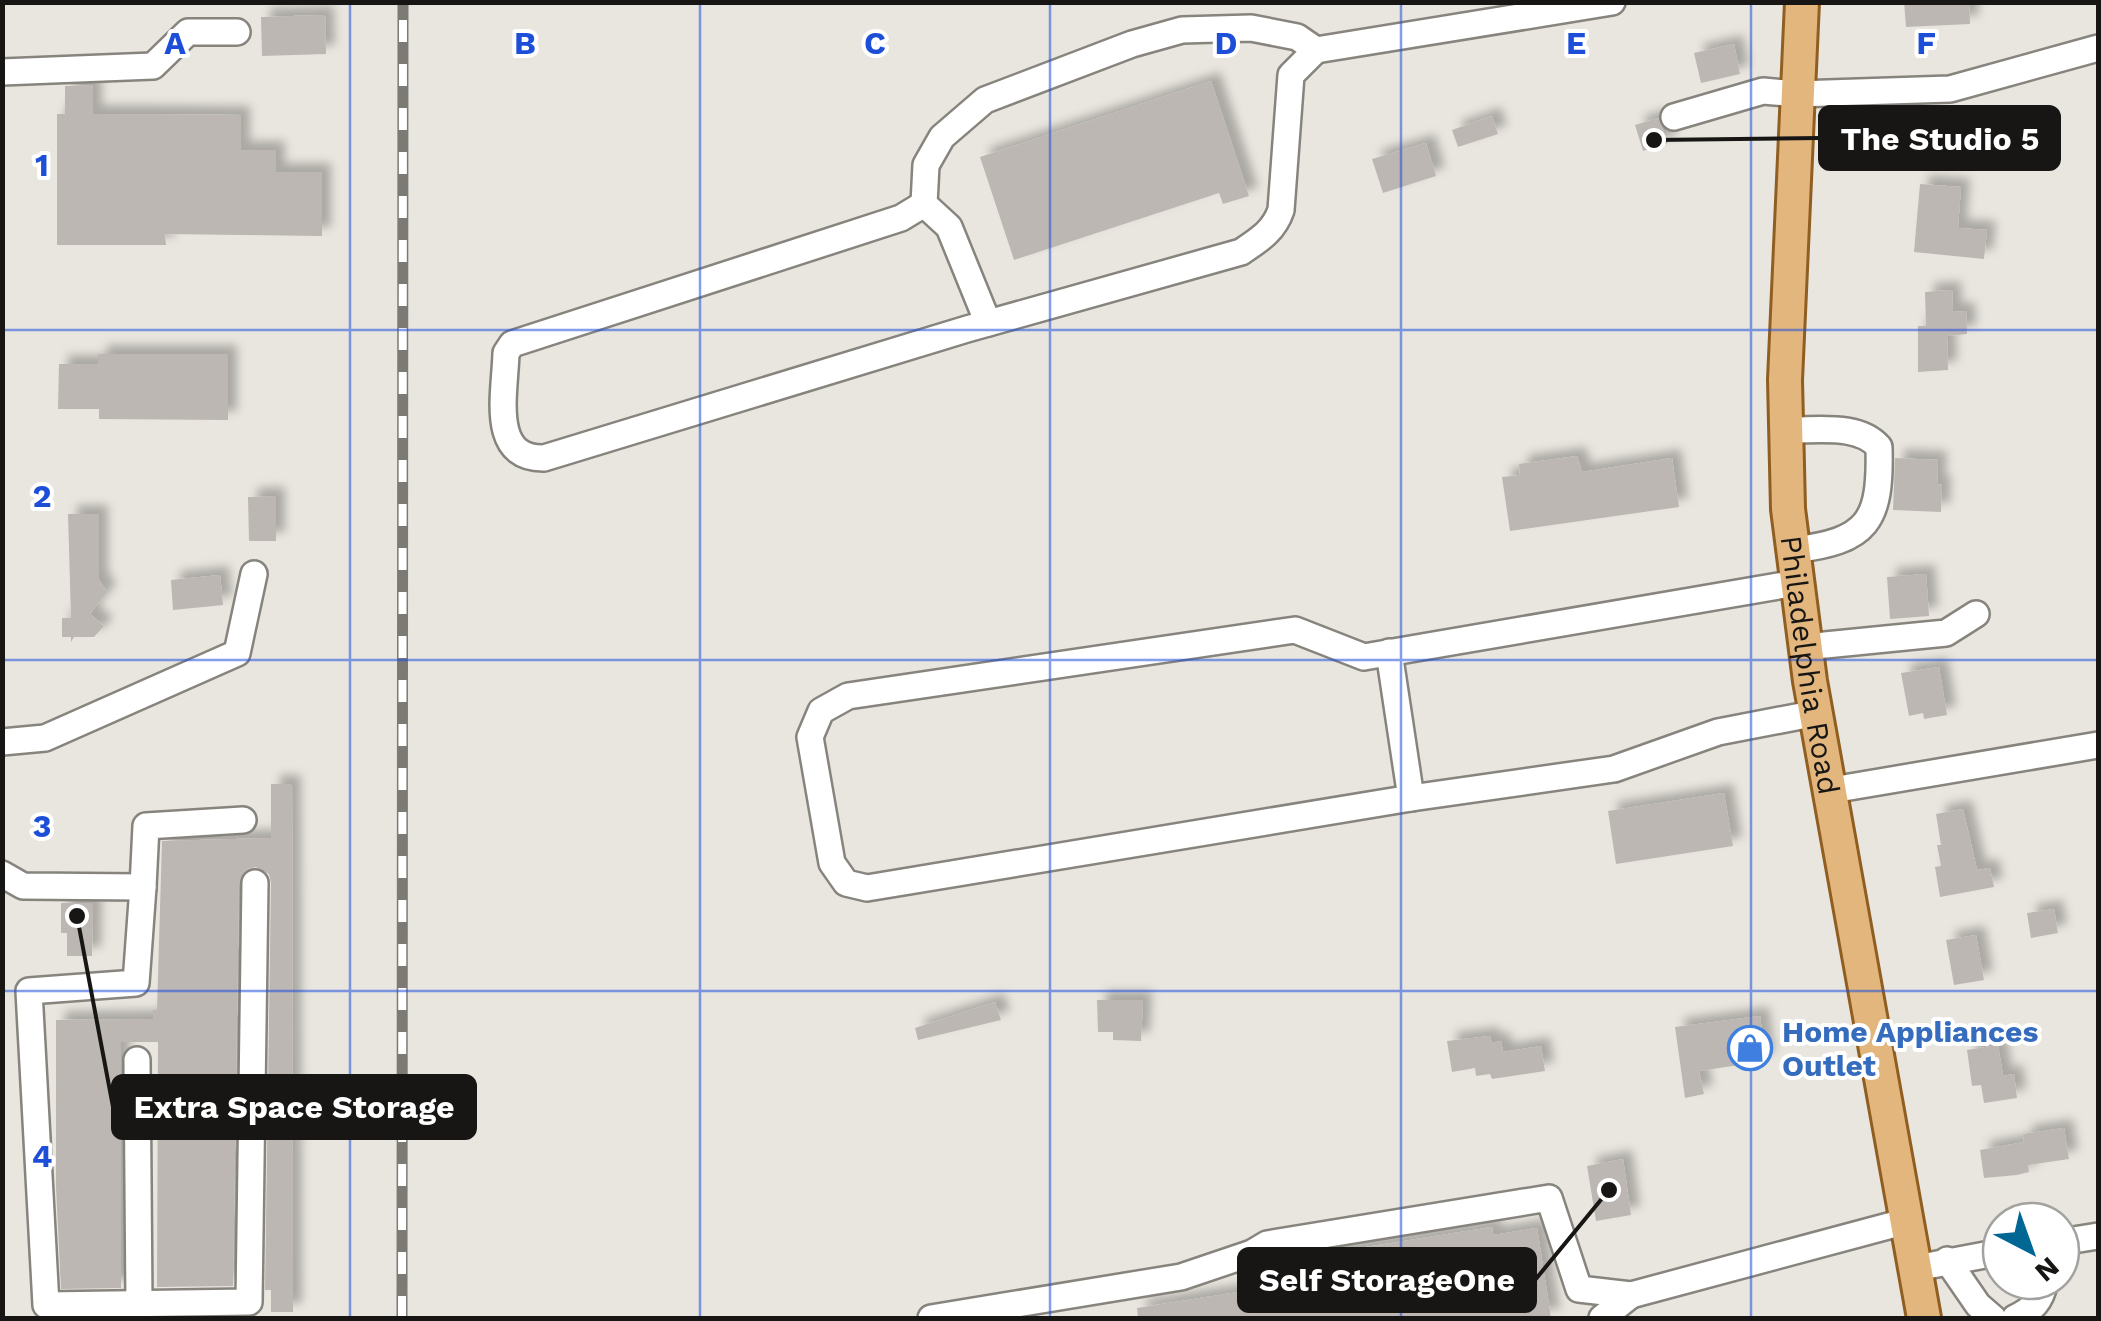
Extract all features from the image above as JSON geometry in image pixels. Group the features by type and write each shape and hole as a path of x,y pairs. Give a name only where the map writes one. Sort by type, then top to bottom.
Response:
{"main road":[{"name":"Philadelphia Road","path":"1802,2 1786,360 1794,566 1805,647 1908,1221 1932,1264 1924,1318"}],"street":[{"path":"924,204 901,218 512,344 506,353 505,435 514,450 525,458 544,458 977,326 1241,252 1267,235 1282,210 1291,75 1316,50 1612,2"},
{"path":"924,204 926,165 942,137 985,100 1132,44 1182,30 1251,28 1296,37 1316,50"},
{"path":"2,72 153,66 188,32 237,32"},
{"path":"1674,116 1764,92 1950,90 2098,48"},
{"path":"924,204 949,227 977,326"},
{"path":"1786,430 1853,432 1870,436 1880,448 1880,484 1873,512 1862,526 1794,566 1364,657 1294,630 848,696 821,710 810,737 832,862 846,883 867,888 1614,768 1718,732 1817,714"},
{"path":"2,742 44,738 237,652 254,574"},
{"path":"1805,647 1946,634 1976,614"},
{"path":"1389,652 1411,798"},
{"path":"1832,790 2098,746"},
{"path":"243,820 146,826 136,983 30,992 46,1305 249,1302 255,883"},
{"path":"9,887 144,887"},
{"path":"138,1060 139,1304"},
{"path":"931,1318 1181,1277 1252,1254 1267,1244 1549,1198 1578,1289 1631,1295 1908,1221"},
{"path":"1932,1264 1981,1255"},
{"path":"1932,1264 1993,1318"},
{"path":"1602,1318 1631,1295"},
{"path":"2015,1318 2033,1309 2039,1301"}],"building":[{"path":"1904,2 1969,2 1970,24 1906,27"},
{"path":"325,15 326,54 262,56 261,17"},
{"path":"1734,44 1740,74 1701,83 1694,53"},
{"path":"1211,81 1249,196 1223,204 1219,193 1014,260 980,157"},
{"path":"93,85 93,114 241,115 241,150 276,150 276,172 322,172 322,236 165,234 166,245 57,245 57,114 65,114 65,86"},
{"path":"1492,116 1498,134 1458,147 1452,130"},
{"path":"1658,118 1668,143 1643,151 1635,125"},
{"path":"1426,143 1436,176 1383,193 1372,159"},
{"path":"1920,184 1961,187 1958,228 1987,230 1984,259 1914,252"},
{"path":"1952,290 1953,312 1966,311 1967,334 1947,336 1948,370 1918,372 1918,326 1926,326 1925,292"},
{"path":"98,354 228,354 228,420 99,419 99,409 58,409 59,364 98,364"},
{"path":"1577,456 1582,472 1672,458 1679,507 1510,531 1502,477 1520,475 1519,464"},
{"path":"1895,458 1938,460 1941,512 1893,510"},
{"path":"276,496 276,541 249,541 248,497"},
{"path":"68,514 99,514 99,580 107,592 90,614 104,626 94,637 74,637 71,642 71,637 62,637 62,618 71,618"},
{"path":"1926,574 1929,616 1890,619 1887,577"},
{"path":"220,575 223,605 173,610 171,580"},
{"path":"1939,667 1947,715 1924,719 1923,713 1909,716 1901,673"},
{"path":"271,784 292,784 293,1312 271,1312 271,1290 265,1290 271,883 269,874 256,867 246,869 239,883 233,1286 157,1287 158,1042 121,1042 121,1288 61,1289 56,1188 56,1020 153,1019 153,1010 157,1010 162,841 271,838"},
{"path":"1724,793 1733,846 1616,864 1608,811"},
{"path":"1963,809 1977,870 1990,868 1994,887 1940,897 1935,867 1941,866 1936,814"},
{"path":"61,903 93,903 92,956 67,956 67,933 61,933"},
{"path":"2054,909 2058,933 2031,938 2027,913"},
{"path":"1976,935 1984,980 1954,985 1946,940"},
{"path":"1097,1000 1143,1000 1141,1041 1113,1040 1113,1032 1098,1032"},
{"path":"995,1002 1001,1020 918,1040 915,1028"},
{"path":"1760,1016 1766,1061 1699,1071 1704,1094 1685,1098 1675,1027"},
{"path":"1490,1036 1492,1043 1501,1041 1503,1052 1541,1046 1545,1071 1492,1079 1490,1074 1476,1076 1475,1068 1452,1072 1447,1041"},
{"path":"1998,1045 2003,1076 2014,1074 2017,1098 1984,1103 1981,1085 1972,1086 1967,1050"},
{"path":"2064,1128 2069,1159 2028,1165 2029,1172 2017,1175 1984,1178 1980,1150 2024,1142 2023,1134"},
{"path":"1623,1159 1631,1215 1596,1221 1587,1166"},
{"path":"1492,1227 1493,1235 1537,1228 1551,1318 1138,1318 1137,1308 1276,1286 1272,1262"}],"railway":[{"path":"402,1318 403,2"}],"place":[{"name":"The Studio 5","path":"1654,140"},
{"name":"Extra Space Storage","path":"77,916"},
{"name":"Home Appliances Outlet","path":"1750,1048"},
{"name":"Self StorageOne","path":"1609,1190"}]}
